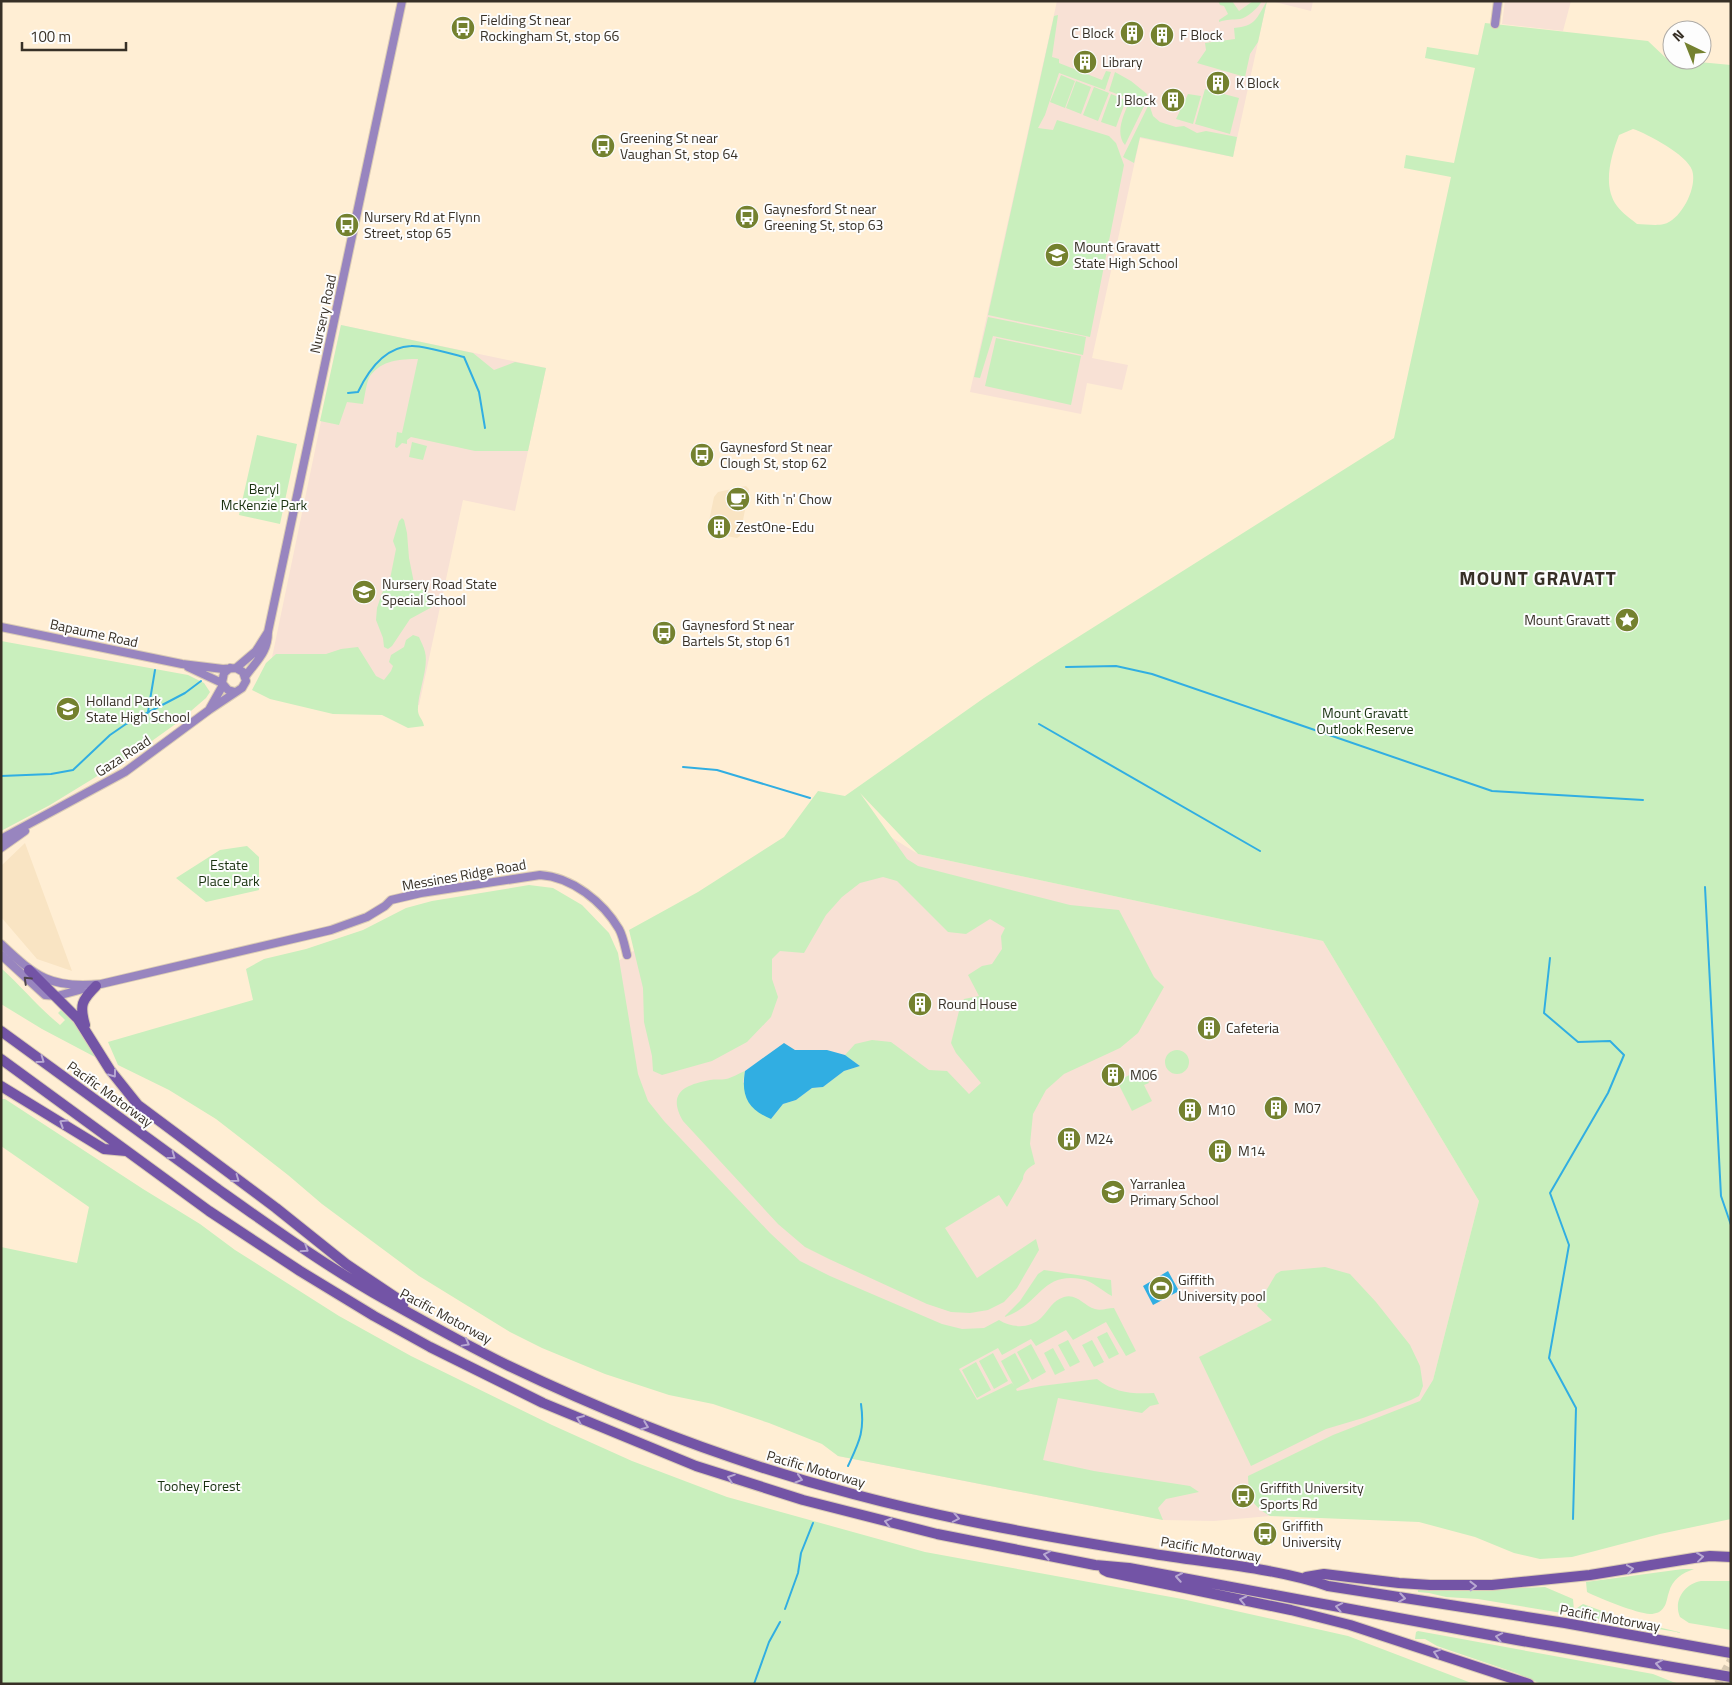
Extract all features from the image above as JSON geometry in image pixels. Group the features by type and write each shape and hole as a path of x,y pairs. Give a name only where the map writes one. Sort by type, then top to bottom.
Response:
{"highway":[{"path":"29,970 73,1013 128,1096 147,1114 276,1208 346,1264 398,1299 408,1311"},
{"path":"88,1033 82,1007 86,996 98,985"},
{"name":"Pacific Motorway","path":"1,1031 276,1230 385,1300 506,1364 595,1405 688,1442 803,1481 909,1508 966,1520 1146,1553 1303,1577 1328,1586 1565,1624 1725,1653"},
{"path":"1,1059 258,1244 374,1316 473,1370 543,1403 696,1466 851,1513 937,1534 1094,1564 1129,1568 1731,1677"},
{"path":"1,1086 104,1149 127,1151"},
{"path":"1303,1577 1324,1574 1399,1583 1455,1586 1492,1585 1590,1575 1710,1556 1731,1557"},
{"path":"1094,1564 1108,1572 1291,1610 1350,1625 1529,1684"}],"main road":[{"name":"Nursery Road","path":"245,677 266,648 268,642 268,632 402,1"},
{"path":"1495,24 1498,1"},
{"name":"Bapaume Road","path":"1,627 182,664 233,668"},
{"name":"Nursery Road","path":"233,668 256,651 268,632"},
{"name":"Bapaume Road","path":"182,664 222,684"},
{"path":"233,668 243,672 245,677 244,685 235,692 228,690 222,684 222,676 233,668"},
{"name":"Gaza Road","path":"209,710 222,684"},
{"name":"Gaza Road","path":"1,839 125,772 235,692"},
{"name":"Gaza Road","path":"1,848 47,815"},
{"name":"Messines Ridge Road","path":"57,996 331,930 367,917 391,900 421,893 532,875 553,877 580,888 595,901 620,930 627,955"},
{"name":"Messines Ridge Road","path":"1,944 29,970 48,980 80,986 98,985"},
{"path":"1,955 40,993 51,997 57,996"}],"shaded area":[{"name":"Mount Gravatt State High School","path":"1057,1 1267,1 1233,157 1140,138 1092,358 1128,365 1122,390 1087,383 1081,414 970,392"},
{"path":"1271,1 1313,1 1311,11"},
{"path":"1505,1 1571,1 1563,31 1502,24"},
{"name":"Nursery Road State Special School","path":"341,325 546,368 515,511 463,500 419,705 269,672"},
{"path":"746,486 749,489 740,536 737,538 711,533 708,526 714,497 718,492"},
{"path":"849,811 918,854 1323,941 1479,1201 1433,1380 1472,1434 1270,1516 1214,1521 1163,1520 838,1456 547,1007"},
{"path":"25,843 72,971 37,959 1,917 1,866"}],"green space":[{"path":"1218,1 1232,1 1239,11 1253,1 1262,1 1246,17 1219,22 1228,14 1224,6 1220,5"},
{"path":"1267,1 1258,42 1250,54 1245,77 1197,63 1206,50 1205,43 1235,39 1234,28 1255,21"},
{"path":"1058,15 1052,57 1059,59 1059,63 1102,80 1106,71 1111,72 1105,90 1059,73 1045,115 1038,128 1053,130 1057,120 1109,136 1116,143 1124,165 1090,337 988,315 1054,16"},
{"name":"Mount Gravatt Outlook Reserve","path":"1485,23 1648,41 1662,54 1662,70 1712,70 1712,63 1731,65 1731,1519 1660,1534 1572,1557 1540,1559 1514,1553 1475,1537 1419,1522 1270,1516 1258,1508 1252,1500 1248,1476 1333,1435 1420,1401 1433,1380 1479,1201 1323,941 918,854 860,793 907,859 918,866 1070,905 1119,910 1154,977 1164,987 1138,1033 1120,1048 1064,1074 1046,1090 1033,1114 1030,1144 1035,1164 1025,1172 1007,1207 999,1195 945,1228 977,1278 1036,1239 1039,1250 1017,1288 1004,1302 988,1310 970,1313 951,1312 927,1304 805,1247 778,1224 683,1121 678,1111 677,1103 681,1092 686,1088 701,1082 728,1078 745,1071 743,1082 771,1119 783,1104 796,1100 812,1088 823,1087 844,1071 860,1066 845,1055 855,1044 872,1040 891,1042 929,1070 947,1071 969,1094 981,1083 956,1053 951,1043 960,1007 964,999 979,996 968,975 982,966 992,964 1002,949 1001,936 1005,928 990,919 966,934 948,932 897,881 883,877 860,883 842,897 826,915 804,953 780,951 772,959 772,979 778,997 771,1017 747,1042 712,1061 662,1075 653,1071 652,1056 644,1022 643,988 629,930 698,892 784,837 818,791 845,796 1040,661 1394,438 1451,177 1404,168 1406,155 1454,163 1475,68 1425,58 1427,47 1478,55","holes":["1633,129 1657,140 1689,164 1692,170 1693,185 1682,210 1670,221 1654,225 1637,224 1617,206 1612,198 1609,171 1613,152 1619,135"]},
{"path":"1115,72 1131,81 1147,94 1146,102 1125,145 1120,134 1120,128 1130,99 1109,91"},
{"path":"1061,75 1075,81 1065,108 1050,102"},
{"path":"1076,81 1091,87 1081,114 1066,108"},
{"path":"1094,87 1109,93 1098,121 1083,115"},
{"path":"1205,89 1239,98 1230,134 1195,124"},
{"path":"1111,94 1126,100 1116,127 1101,122"},
{"path":"1188,94 1201,96 1193,124 1176,119"},
{"path":"1149,104 1153,116 1160,122 1176,127 1184,126 1197,133 1206,131 1237,137 1233,157 1140,137 1134,163 1123,157"},
{"path":"988,317 1086,337 1083,355 993,336 980,378 974,377"},
{"path":"341,325 473,353 494,370 515,362 546,368 528,451 475,451 411,437 407,440 407,444 402,443 397,448 395,447 397,432 402,433 418,359 398,360 380,367 370,376 363,404 347,402 339,425 320,421"},
{"path":"996,338 1081,356 1071,405 985,386"},
{"name":"Beryl McKenzie Park","path":"257,435 297,444 280,524 239,515"},
{"path":"412,442 427,446 423,460 409,457"},
{"path":"402,518 407,533 414,583 431,597 432,607 410,619 388,649 384,647 383,638 376,620 377,608 382,593 390,579 396,549 393,541 399,521"},
{"path":"413,635 419,637 425,650 426,658 418,708 418,713 424,726 408,728 382,715 333,714 270,699 252,690 266,663 276,654 326,654 341,649 358,647 376,676 384,680 393,666 389,662 391,655 404,647 406,640"},
{"name":"Holland Park State High School","path":"1,641 188,675 204,683 210,692 206,698 177,723 135,753 50,805 1,831"},
{"name":"Estate Place Park","path":"247,846 259,857 259,890 206,902 176,878 220,850"},
{"path":"529,885 553,888 582,905 609,933 618,953 638,1074 648,1101 664,1121 770,1233 800,1261 830,1276 942,1324 962,1329 984,1328 999,1320 1009,1325 1026,1326 1041,1318 1056,1301 1069,1296 1077,1298 1095,1309 1114,1308 1136,1351 1126,1356 1106,1322 1073,1340 1066,1330 1036,1346 1031,1339 1002,1355 998,1348 959,1369 977,1400 1012,1383 1014,1386 1001,1361 1015,1353 1030,1381 1016,1389 1017,1391 1097,1379 1110,1387 1124,1392 1154,1393 1159,1404 1150,1406 1142,1413 1058,1398 1043,1460 1094,1471 1190,1486 1199,1492 1166,1499 1158,1508 1163,1520 838,1456 822,1444 769,1423 713,1404 669,1395 605,1374 542,1348 510,1332 419,1276 322,1204 216,1119 169,1090 118,1065 108,1042 253,1000 246,969 264,959 306,949 363,930 406,908 432,901"},
{"path":"1,968 60,1025 65,1020 58,1013 61,1010 67,1015 81,1032 95,1057 42,1029 1,1004"},
{"path":"1177,1050 1186,1053 1189,1062 1186,1071 1177,1074 1168,1071 1165,1062 1168,1053"},
{"path":"1142,1069 1149,1083 1144,1085 1152,1101 1132,1111 1117,1081"},
{"name":"Toohey Forest","path":"1,1099 5,1099 200,1224 235,1250 339,1316 411,1356 552,1425 632,1461 727,1497 925,1552 1182,1599 1348,1636 1474,1684 1,1684 1,1247 77,1263 89,1207 1,1146"},
{"path":"1325,1267 1350,1274 1376,1302 1410,1345 1420,1366 1423,1386 1419,1396 1411,1400 1363,1418 1326,1429 1251,1466 1199,1357 1272,1320 1257,1306 1276,1274 1281,1271"},
{"path":"1044,1270 1111,1280 1112,1296 1085,1280 1067,1278 1048,1285 1025,1306 1004,1317 1020,1301 1038,1274"},
{"path":"1107,1332 1119,1354 1109,1359 1097,1337"},
{"path":"1068,1340 1080,1362 1070,1367 1058,1345"},
{"path":"1092,1340 1104,1362 1094,1367 1082,1345"},
{"path":"1031,1344 1046,1372 1032,1380 1017,1352"},
{"path":"1053,1348 1065,1370 1055,1375 1044,1353"},
{"path":"993,1353 1008,1381 994,1389 979,1361"},
{"path":"976,1362 991,1390 977,1398 962,1370"},
{"path":"1694,1569 1675,1581 1670,1588 1666,1604 1660,1611 1654,1614 1644,1613 1609,1602 1587,1592 1586,1582"},
{"path":"1701,1581 1731,1581 1731,1630 1689,1623 1680,1617 1678,1611 1679,1599 1685,1589"},
{"path":"1545,1587 1573,1599 1574,1610 1583,1604 1624,1619 1683,1633 1478,1599 1446,1597 1418,1592 1418,1589 1479,1590"},
{"path":"1416,1632 1653,1674 1680,1684 1543,1684 1437,1646 1425,1639 1415,1639"}],"water":[{"path":"784,1043 795,1050 827,1050 845,1055 860,1066 844,1071 823,1087 812,1088 796,1100 783,1104 771,1119 751,1106 745,1094 745,1071"},
{"name":"Giffith University pool","path":"1168,1271 1179,1291 1153,1305 1143,1286"}],"waterway":[{"path":"348,393 358,392 372,368 385,355 401,347 416,346 445,352 464,357 479,392 485,428"},
{"path":"1066,667 1116,666 1152,674 1492,791 1643,800"},
{"path":"148,712 155,670"},
{"path":"1,776 51,774 73,770 110,735 126,724 185,693 201,681"},
{"path":"1039,724 1260,851"},
{"path":"683,767 717,770 810,798"},
{"path":"1705,887 1721,1196 1731,1225"},
{"path":"1550,958 1544,1013 1578,1042 1610,1041 1624,1055 1608,1093 1550,1193 1569,1245 1549,1358 1576,1408 1573,1519"},
{"path":"848,1466 862,1430 861,1404"},
{"path":"785,1609 798,1573 801,1553 813,1523"},
{"path":"754,1684 769,1642 780,1622"}],"tunnel":[{"path":"1718,1684 1731,1660"}],"place":[{"name":"Fielding St near Rockingham St, stop 66","path":"463,28"},
{"name":"C Block","path":"1132,33"},
{"name":"F Block","path":"1162,35"},
{"name":"Library","path":"1085,62"},
{"name":"K Block","path":"1218,83"},
{"name":"J Block","path":"1173,100"},
{"name":"Greening St near Vaughan St, stop 64","path":"603,146"},
{"name":"Gaynesford St near Greening St, stop 63","path":"747,217"},
{"name":"Nursery Rd at Flynn Street, stop 65","path":"347,225"},
{"name":"Mount Gravatt State High School","path":"1057,255"},
{"name":"Gaynesford St near Clough St, stop 62","path":"702,455"},
{"name":"Kith 'n' Chow","path":"738,499"},
{"name":"ZestOne-Edu","path":"719,527"},
{"name":"Nursery Road State Special School","path":"364,592"},
{"name":"Mount Gravatt","path":"1627,620"},
{"name":"Gaynesford St near Bartels St, stop 61","path":"664,633"},
{"name":"Holland Park State High School","path":"68,709"},
{"name":"Round House","path":"920,1004"},
{"name":"Cafeteria","path":"1209,1028"},
{"name":"M06","path":"1113,1075"},
{"name":"M07","path":"1276,1108"},
{"name":"M10","path":"1190,1110"},
{"name":"M24","path":"1069,1139"},
{"name":"M14","path":"1220,1151"},
{"name":"Yarranlea Primary School","path":"1113,1192"},
{"name":"Giffith University pool","path":"1161,1288"},
{"name":"Griffith University Sports Rd","path":"1243,1496"},
{"name":"Griffith University","path":"1265,1534"}],"district":[{"name":"MOUNT GRAVATT","path":"1538,578"}]}
